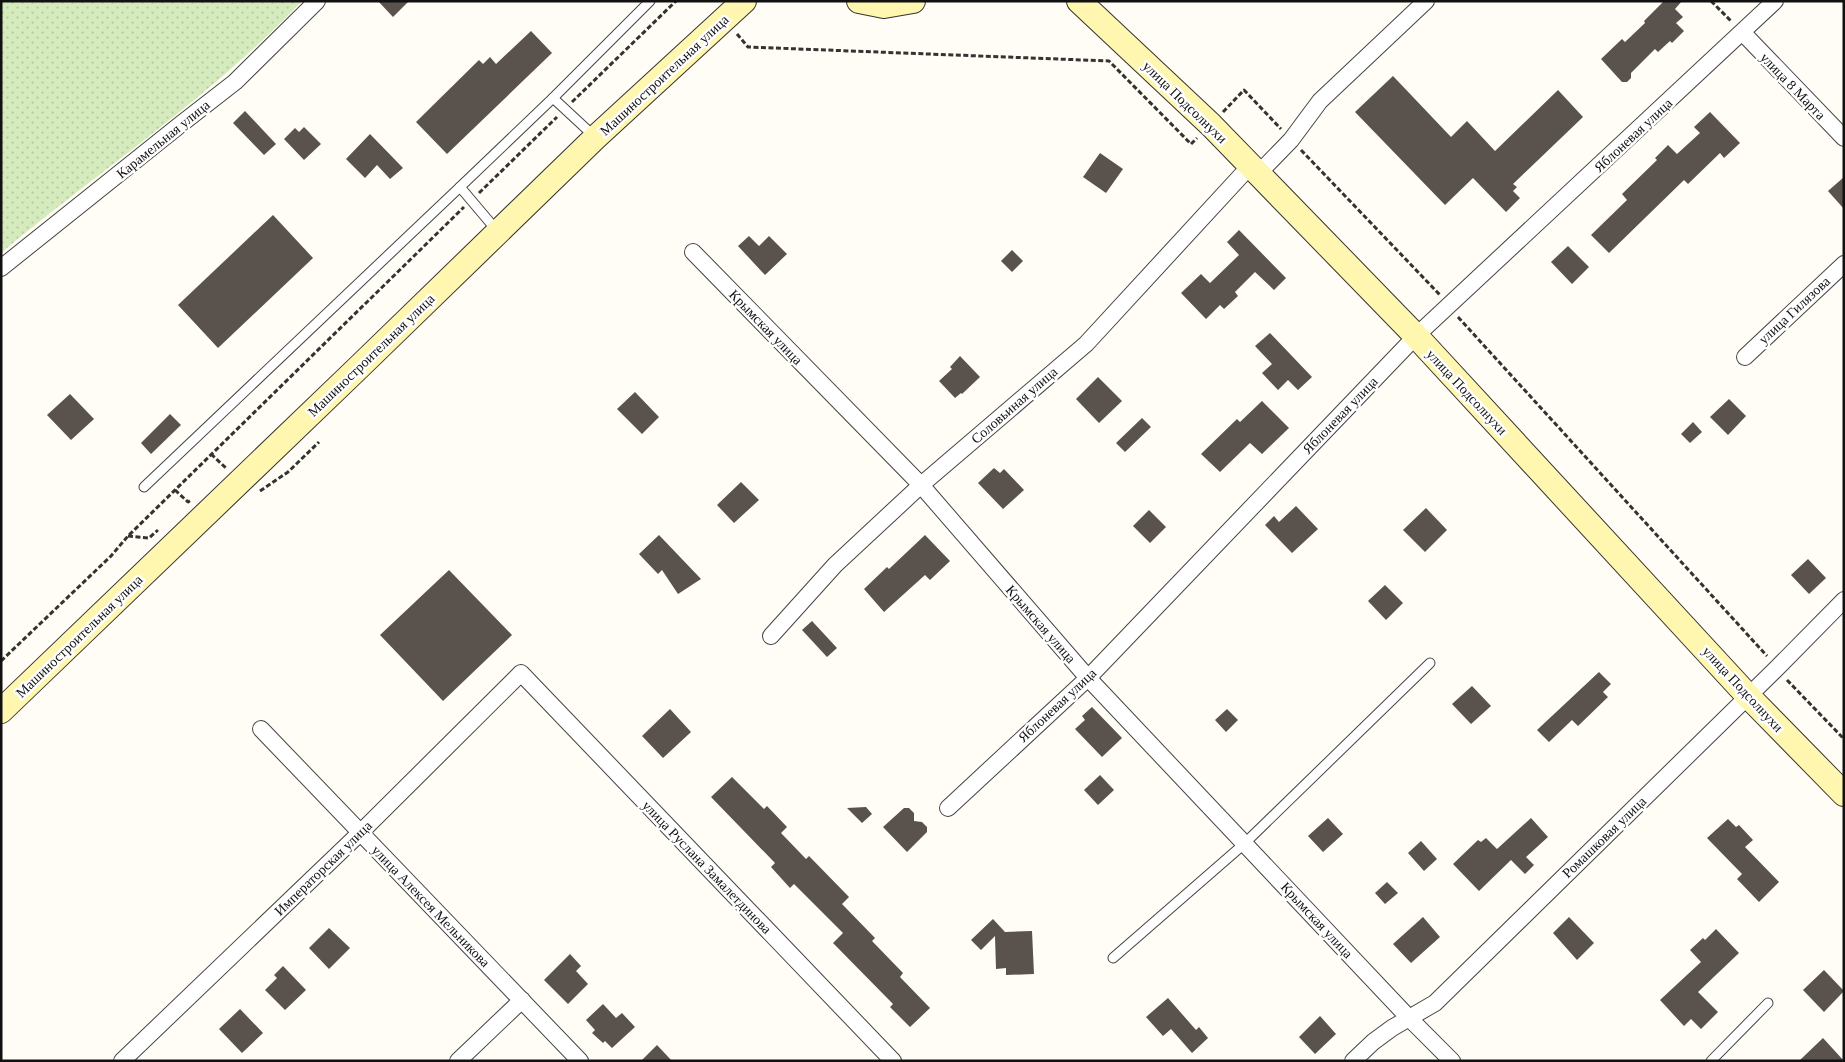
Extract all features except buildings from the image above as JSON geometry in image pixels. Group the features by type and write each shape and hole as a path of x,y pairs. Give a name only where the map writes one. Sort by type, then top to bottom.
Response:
{"street":[{"name":"Карамельная улица","path":"1,268 235,82 317,1"},
{"name":"Машиностроительная улица","path":"1,711 596,137 744,1"},
{"path":"859,1 884,6 913,1"},
{"name":"улица Подсолнухи","path":"1079,1 1211,125 1416,336 1748,696 1844,794"},
{"name":"Соловьиная улица","path":"770,636 835,565 921,485 1086,344 1254,170 1291,140 1320,102 1426,1"},
{"name":"Яблоневая улица","path":"948,808 1088,678 1416,336 1451,306 1776,1"},
{"name":"улица 8 Марта","path":"1743,33 1844,138"},
{"name":"Крымская улица","path":"693,252 921,485 1088,678 1409,1018 1452,1061"},
{"name":"улица Гилязова","path":"1745,357 1844,264"},
{"name":"Ромашковая улица","path":"1353,1061 1373,1042 1392,1028 1434,1003 1776,669 1844,600"},
{"name":"Императорская улица","path":"122,1061 360,832 520,673"},
{"name":"улица Руслана Замалетдинова","path":"520,673 893,1061"},
{"name":"улица Алексея Мельникова","path":"261,730 580,1061"},
{"path":"458,1061 522,1000"}],"lane":[{"path":"144,487 553,98 650,1"},
{"path":"553,98 596,137"},
{"path":"460,186 498,232"},
{"path":"1113,958 1244,844 1430,663"},
{"path":"1711,1061 1768,1003"}],"path":[{"path":"1,660 111,556 128,536 676,1"},
{"path":"1712,1 1743,33"},
{"path":"724,19 748,47 1109,61 1191,144 1244,90 1451,306 1456,315 1760,649 1776,669 1844,739"},
{"path":"182,508 188,502"},
{"path":"128,536 149,538 162,526"}],"green space":[{"path":"1,1 302,1 267,36 193,101 1,253"}]}
